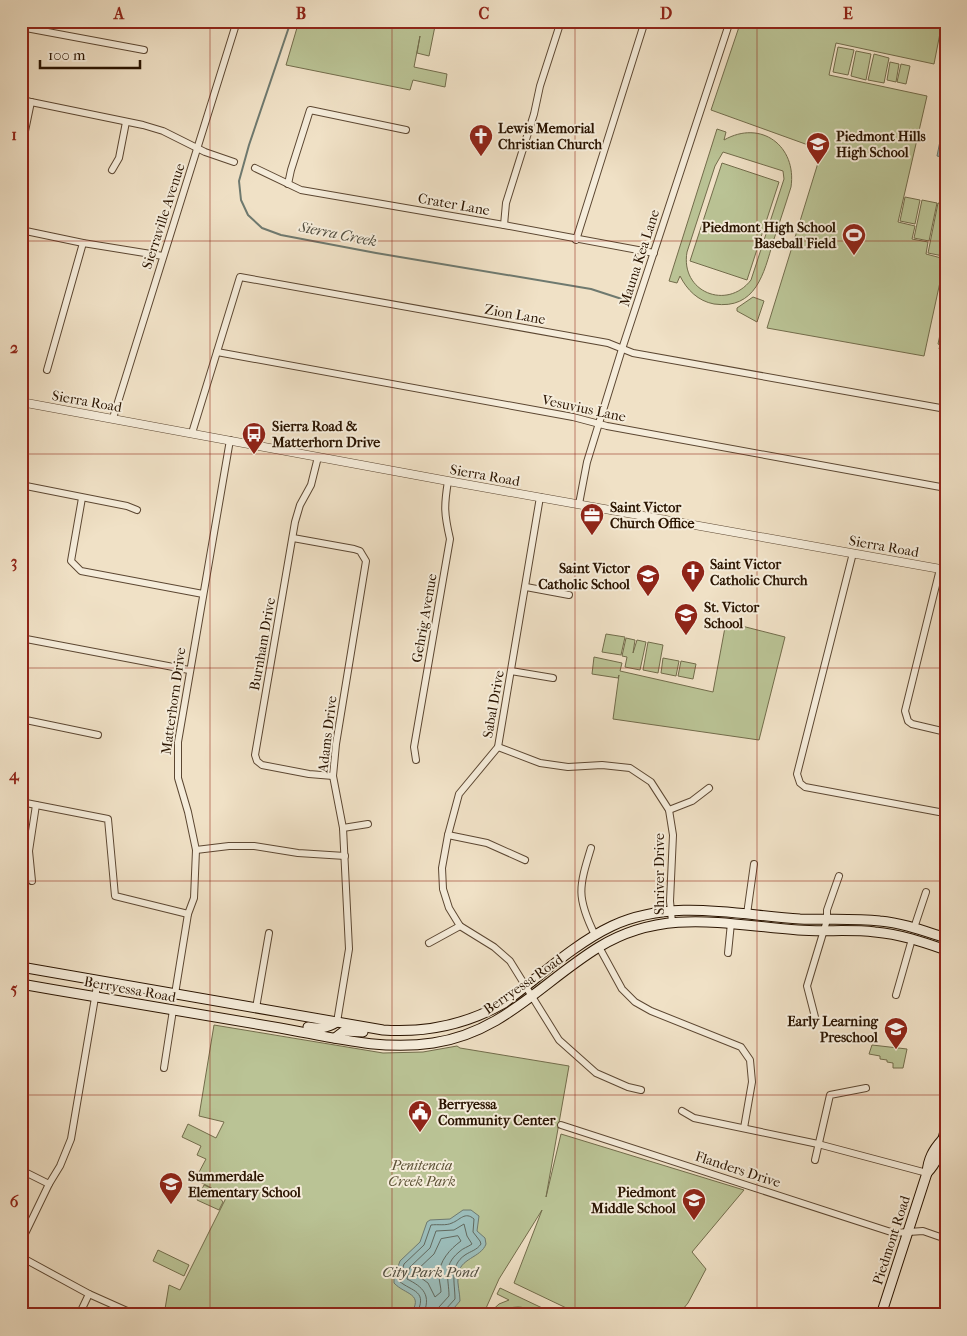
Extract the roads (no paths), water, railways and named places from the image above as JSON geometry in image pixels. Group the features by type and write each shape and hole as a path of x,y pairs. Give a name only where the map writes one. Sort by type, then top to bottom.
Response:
{"main road":[{"name":"Berryessa Road","path":"21,967 372,1028 405,1031 433,1029 456,1024 487,1012 526,987 595,935 613,925 643,915 671,910 711,910 827,920 879,921 914,928 946,938"},
{"name":"Berryessa Road","path":"21,984 390,1046 437,1043 458,1038 492,1024 599,947 618,936 672,922 691,920 823,932 877,932 912,939 946,950"},
{"path":"266,1026 289,1024 319,1029 337,1022"},
{"path":"335,1038 344,1031 362,1032 372,1028"},
{"name":"Piedmont Road","path":"881,1315 928,1162 934,1148 944,1140 946,1128"}],"street":[{"name":"Sierraville Avenue","path":"113,418 237,21"},
{"path":"504,225 506,203 561,21"},
{"path":"576,240 645,21"},
{"name":"Mauna Kea Lane","path":"579,504 587,462 622,349 730,21"},
{"path":"21,50 26,24 144,50"},
{"path":"21,99 164,131 198,149 234,162"},
{"path":"25,151 24,136 31,102"},
{"path":"288,184 310,110 406,130"},
{"path":"112,170 119,158 126,122"},
{"name":"Crater Lane","path":"255,168 301,190 504,225 654,254"},
{"path":"21,230 83,243 163,256"},
{"path":"47,370 83,243"},
{"name":"Zion Lane","path":"192,433 240,277 608,343 632,354 946,409"},
{"name":"Vesuvius Lane","path":"217,352 946,488"},
{"name":"Sierra Road","path":"21,402 943,569"},
{"name":"Matterhorn Drive","path":"175,994 188,914 194,898 196,850 177,766 178,742 230,440"},
{"name":"Burnham Drive","path":"318,457 311,485 300,506 292,538 255,755 257,761 262,765 308,774 333,776"},
{"name":"Gehrig Avenue","path":"416,760 414,747 450,539 444,514 448,480"},
{"path":"21,486 127,506 137,510"},
{"name":"Sabal Drive","path":"540,497 498,747 459,794 448,835 442,868 443,889 449,908 460,926 494,947 510,961 559,1040 596,1073 628,1087 642,1090"},
{"path":"82,498 71,561 81,571 203,594"},
{"name":"Adams Drive","path":"292,538 354,549 360,551 366,560 336,744 333,776 343,828 349,949 337,1022"},
{"path":"853,553 798,774 800,784 815,789 946,812"},
{"path":"943,569 905,711 908,721 912,724 946,732"},
{"path":"526,587 569,595"},
{"path":"21,638 189,670"},
{"path":"511,671 554,678"},
{"path":"21,719 98,734"},
{"name":"Shriver Drive","path":"498,747 540,763 568,767 602,765 630,768 651,782 669,810 673,835 672,922"},
{"path":"669,810 692,801 709,788"},
{"path":"21,802 108,819 115,896 188,914"},
{"path":"32,881 29,851 36,805"},
{"path":"343,828 368,824"},
{"path":"448,835 487,843 525,860"},
{"path":"196,850 228,846 254,846 298,853 345,856"},
{"path":"591,848 581,880 581,901 595,935"},
{"path":"747,914 754,864"},
{"path":"816,1017 807,986 827,920 827,910 839,876"},
{"path":"914,928 926,892"},
{"path":"728,953 731,923"},
{"path":"429,943 460,926"},
{"path":"256,1008 269,934"},
{"path":"896,996 912,939"},
{"path":"599,947 622,989 635,1002 651,1011 741,1047 750,1060 752,1082 744,1128"},
{"path":"21,1242 49,1184 60,1166 71,1139 98,980"},
{"path":"164,1068 173,1010"},
{"path":"815,1160 830,1095 866,1088"},
{"path":"682,1111 694,1118 818,1144 926,1173"},
{"name":"Flanders Drive","path":"561,1126 894,1233 923,1231 946,1239"},
{"path":"21,1170 49,1184"},
{"path":"21,1257 89,1294 136,1315"},
{"path":"79,1315 89,1294"}],"water":[{"path":"942,131 946,131 946,142 944,141 943,144 946,145 946,158 937,156"},
{"name":"City Park Pond","path":"463,1210 471,1210 479,1216 477,1231 485,1238 486,1244 480,1252 462,1265 459,1270 460,1301 448,1315 410,1315 414,1308 414,1298 394,1283 400,1261 420,1242 427,1222 430,1220 450,1219"}],"waterway":[{"name":"Sierra Creek","path":"291,21 249,145 239,181 241,200 248,215 262,228 281,235 376,253 591,289 628,301"}],"place":[{"name":"Lewis Memorial Christian Church","path":"481,157"},
{"name":"Piedmont Hills High School","path":"818,165"},
{"name":"Piedmont High School Baseball Field","path":"854,256"},
{"name":"Sierra Road & Matterhorn Drive","path":"254,455"},
{"name":"Saint Victor Church Office","path":"592,536"},
{"name":"Saint Victor Catholic Church","path":"693,593"},
{"name":"Saint Victor Catholic School","path":"648,597"},
{"name":"St. Victor School","path":"686,636"},
{"name":"Early Learning Preschool","path":"896,1050"},
{"name":"Berryessa Community Center","path":"420,1133"},
{"name":"Summerdale Elementary School","path":"171,1205"},
{"name":"Piedmont Middle School","path":"694,1221"}],"park label":[{"name":"Penitencia Creek Park","path":"422,1174"}]}
